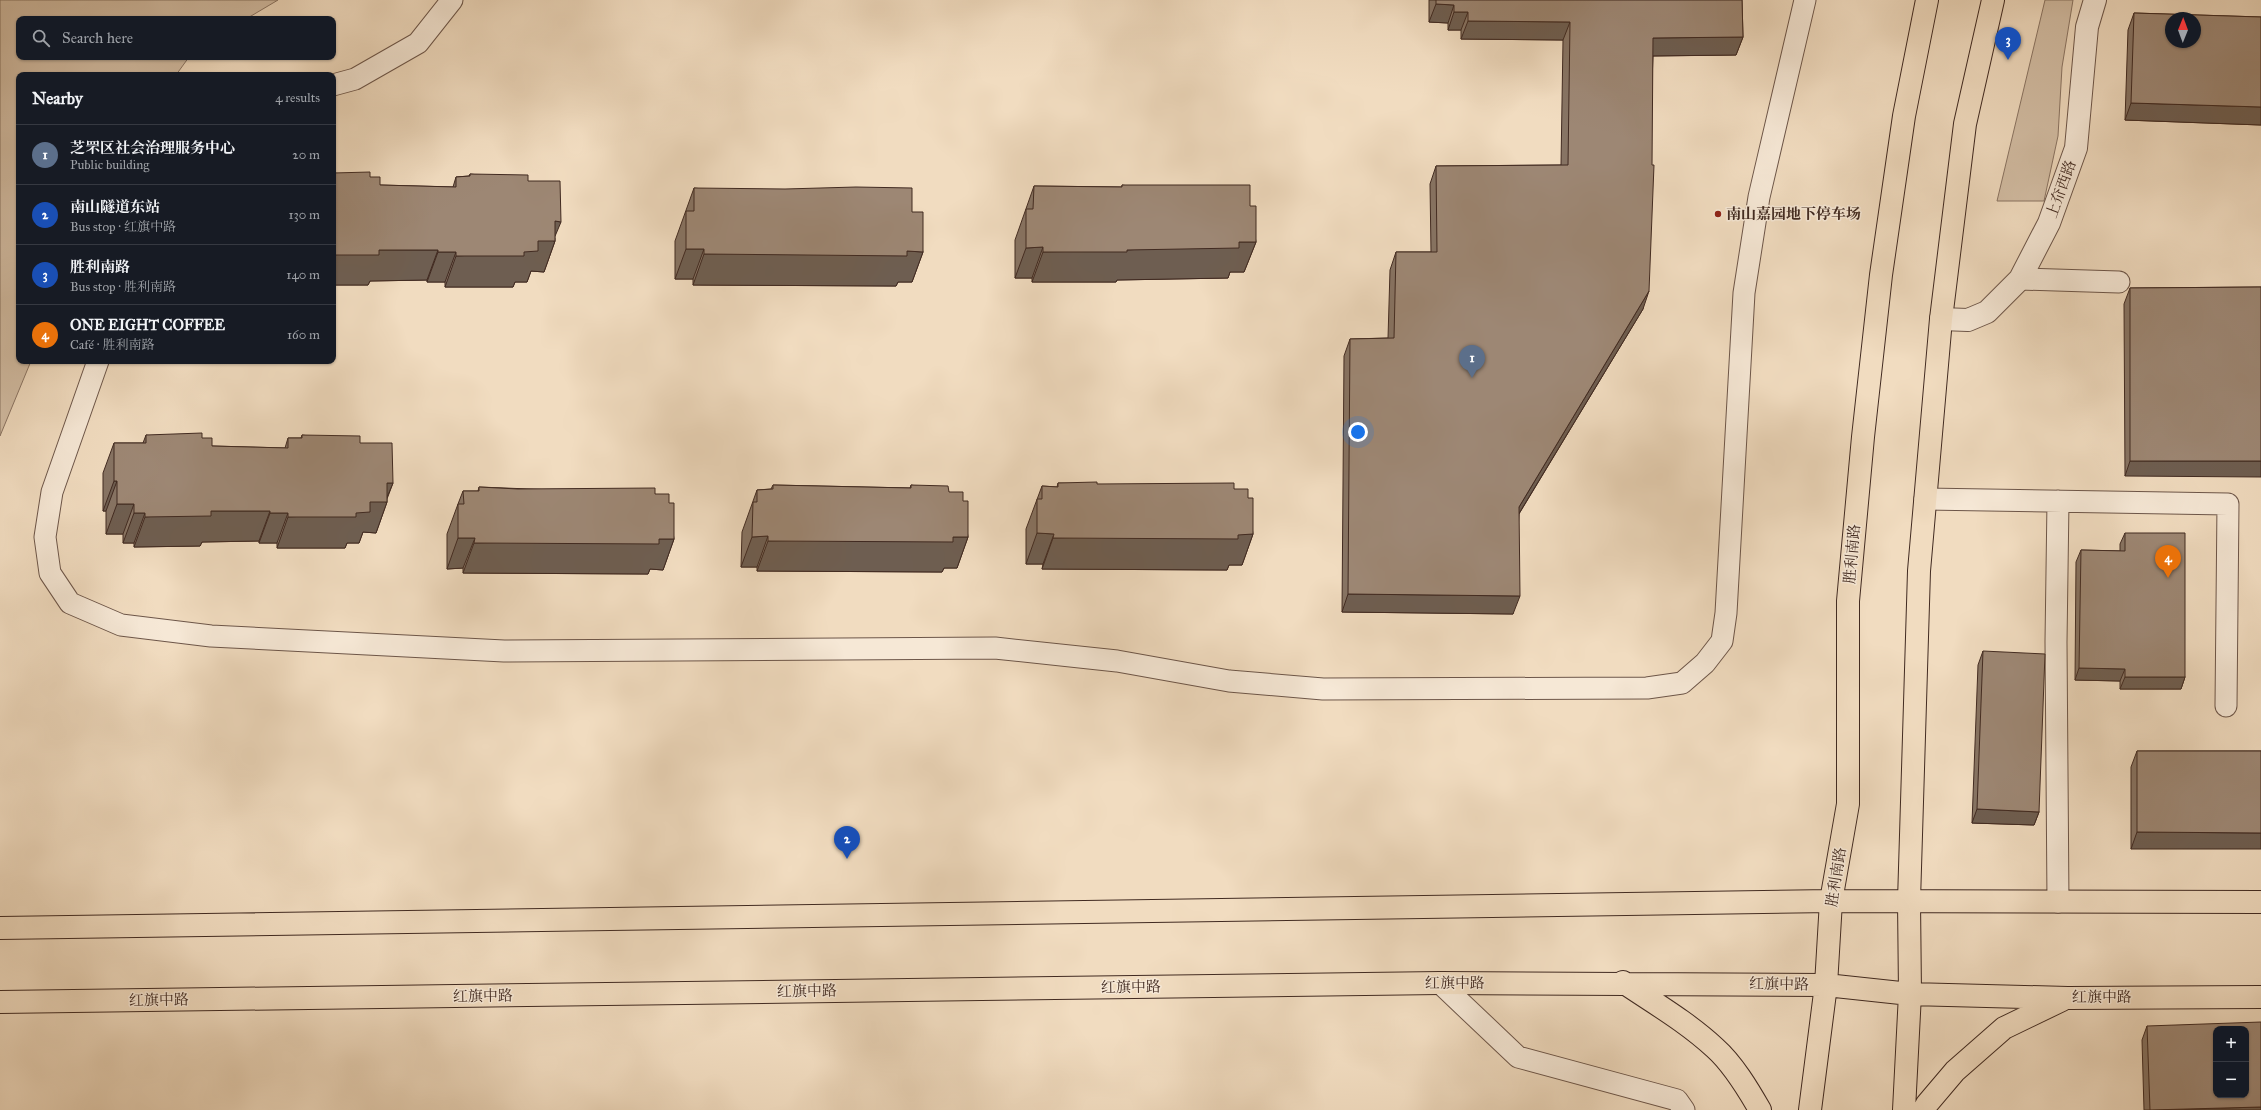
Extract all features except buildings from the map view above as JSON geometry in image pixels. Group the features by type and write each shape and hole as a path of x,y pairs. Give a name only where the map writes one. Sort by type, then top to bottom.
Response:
{"main road":[{"name":"胜利南路","path":"1810,1110 1826,985 1832,900 1848,804 1848,601 1863,437 1881,274 1904,116 1927,0"},
{"path":"1904,1110 1910,994 1909,901 1919,571 1941,319 1965,124 1993,0"},
{"path":"0,928 1832,900 2261,902"},
{"path":"1622,982 1686,1023 1716,1049 1737,1074 1760,1110"},
{"name":"红旗中路","path":"0,1002 1440,983 1622,982 1826,985 1910,994 2068,998 2261,997"},
{"path":"1924,1110 1927,1104 1955,1071 2004,1028 2031,1013 2068,998"}],"street":[{"name":"上夼西路","path":"1941,319 1968,320 1987,312 2020,279 2049,223 2076,148 2087,27 2095,0"}],"lane":[{"path":"336,84 355,79 418,43 452,0"},
{"path":"97,364 52,492 45,537 50,574 70,604 121,625 211,636 504,651 995,648 1117,661 1229,681 1323,689 1647,688 1682,683 1706,663 1722,641 1726,605 1744,293 1759,197 1805,0"},
{"path":"2020,279 2119,282"},
{"path":"1925,499 2228,504 2226,706"},
{"path":"2058,501 2056,642 2058,902"},
{"path":"1440,983 1518,1057 1677,1100 1684,1110"}],"shaded area":[{"path":"0,0 278,0 251,16 16,16 16,60 187,60 178,72 16,72 16,364 30,364 0,436"},
{"path":"2045,0 2073,0 2062,67 2058,136 2044,201 1997,201"}],"place":[{"name":"胜利南路","path":"2008,60"},
{"name":"南山嘉园地下停车场","path":"1718,214"},
{"name":"芝罘区社会治理服务中心","path":"1472,378"},
{"name":"ONE EIGHT COFFEE","path":"2168,578"},
{"name":"南山隧道东站","path":"847,859"}]}
